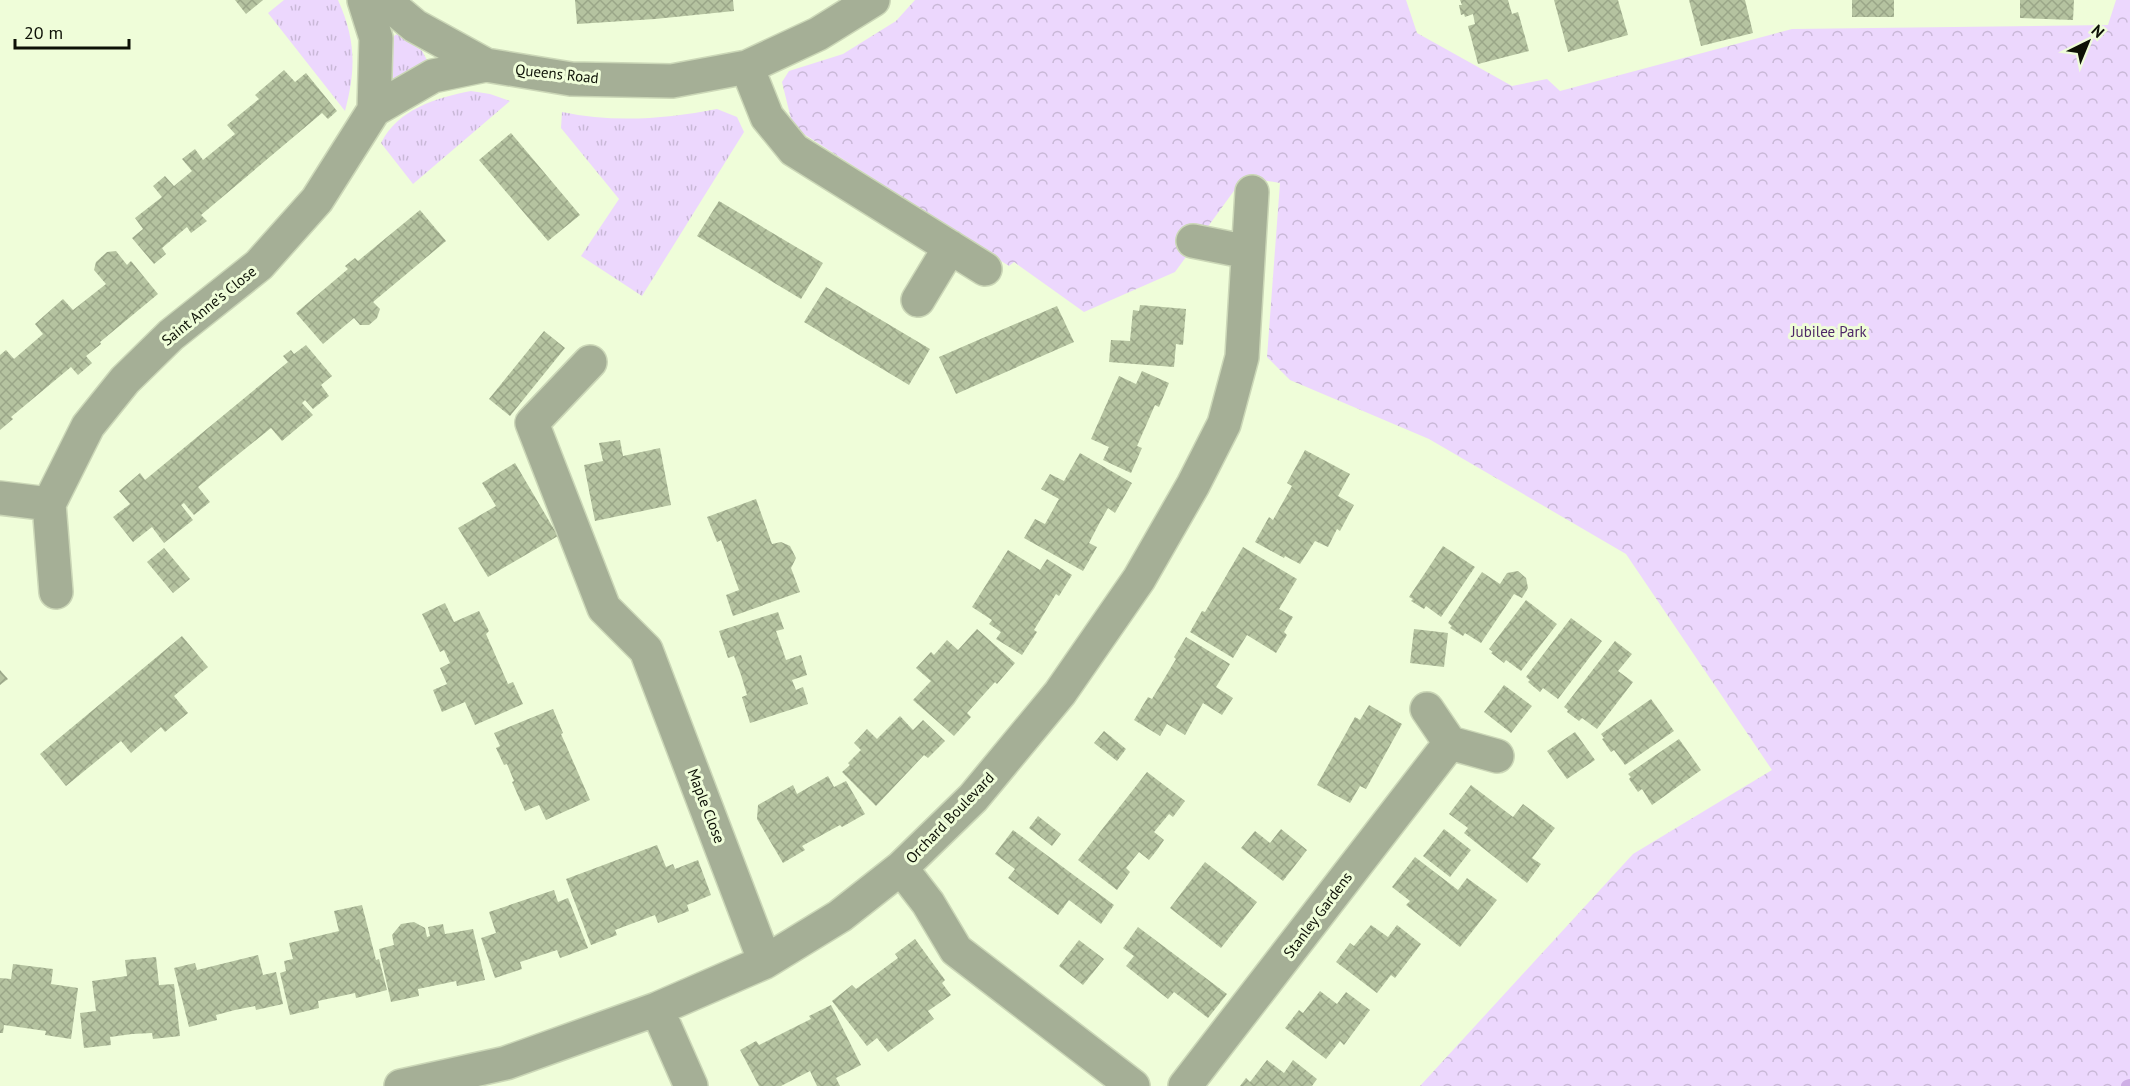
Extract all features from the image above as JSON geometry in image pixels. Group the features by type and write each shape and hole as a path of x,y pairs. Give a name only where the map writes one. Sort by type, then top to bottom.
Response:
{"street":[{"path":"364,0 376,38 374,110"},
{"name":"Queens Road","path":"384,0 415,26 486,65 572,79 672,81 747,67 818,34 873,0"},
{"name":"Saint Anne's Close","path":"49,504 88,426 125,380 171,334 259,265 317,200 374,110 433,76 486,65"},
{"path":"747,67 767,117 794,150 984,269"},
{"name":"Orchard Boulevard","path":"401,1086 506,1063 657,1009 765,962 840,916 901,868 973,798 1060,693 1139,579 1193,485 1224,424 1242,357 1251,192"},
{"path":"1193,241 1248,252"},
{"path":"918,300 950,247"},
{"name":"Maple Close","path":"590,362 532,423 604,608 646,650 765,962"},
{"path":"0,498 49,504 56,592"},
{"path":"1427,709 1450,743 1497,756"},
{"name":"Stanley Gardens","path":"1185,1086 1450,743"},
{"path":"901,868 928,903 956,950 1133,1086"},
{"path":"657,1009 691,1086"}],"green space":[{"path":"284,0 338,0 348,28 352,55 351,82 345,111 268,13"},
{"name":"Jubilee Park","path":"915,0 1406,0 1417,33 1512,86 1547,79 1560,91 1792,29 2108,25 2116,0 2130,0 2130,1086 1420,1086 1633,854 1772,770 1626,554 1429,439 1290,380 1267,357 1280,183 1244,177 1175,272 1084,312 1014,262 1009,266 793,127 782,82 789,71 843,54 896,21"},
{"path":"397,34 422,51 427,60 412,73 393,78 389,76 388,40"},
{"path":"471,91 490,94 510,101 413,184 381,143 388,131 408,113 419,107 445,97"},
{"path":"717,109 737,117 744,132 642,296 581,256 619,199 561,128 562,112 620,119 678,115"}],"building":[{"path":"235,0 263,0 246,14"},
{"path":"575,0 733,0 734,11 577,24"},
{"path":"1460,0 1508,0 1512,14 1518,12 1529,51 1478,64 1468,26 1475,24 1473,14 1465,17 1464,14 1461,15"},
{"path":"1554,0 1618,0 1628,35 1568,52"},
{"path":"1689,0 1745,0 1753,33 1701,46"},
{"path":"1852,0 1894,0 1894,17 1852,17"},
{"path":"2020,0 2074,0 2073,20 2020,18"},
{"path":"284,70 295,82 306,73 337,111 328,119 322,113 201,215 207,221 191,233 187,227 162,248 166,254 154,264 132,238 143,229 135,218 162,197 153,186 165,176 174,186 192,171 182,159 195,149 203,160 235,134 227,125 259,99 255,95"},
{"path":"511,133 580,215 548,241 479,160"},
{"path":"719,201 823,263 801,299 697,236"},
{"path":"420,210 446,241 373,302 380,309 377,318 369,325 360,325 354,318 323,344 296,313 348,269 345,266 355,258 358,261"},
{"path":"116,251 127,265 131,261 158,294 86,356 92,363 78,375 71,367 11,417 13,419 0,430 0,355 6,350 14,359 43,334 35,324 63,299 73,310 106,284 94,270 96,262 107,252"},
{"path":"826,287 930,349 909,385 804,322"},
{"path":"1140,305 1186,309 1183,345 1176,344 1174,367 1109,362 1111,340 1130,341 1133,310 1139,311"},
{"path":"1057,306 1074,342 956,394 939,357"},
{"path":"544,331 565,348 510,416 489,399"},
{"path":"306,345 332,376 321,385 329,396 313,409 305,400 302,403 313,415 282,441 271,428 198,487 210,502 194,515 184,503 181,505 193,520 164,543 152,527 133,542 113,517 130,504 119,491 140,473 145,480 288,362 283,356 291,350 294,354"},
{"path":"1142,371 1169,383 1159,407 1155,405 1137,446 1142,448 1131,473 1103,460 1109,447 1091,439 1119,376 1136,384"},
{"path":"620,440 623,456 660,448 671,505 595,521 584,465 603,461 599,443"},
{"path":"1305,450 1350,474 1338,496 1354,505 1340,531 1337,529 1328,547 1315,541 1300,564 1255,542 1269,517 1273,520 1292,486 1287,483"},
{"path":"1080,453 1132,483 1115,513 1108,508 1100,522 1089,543 1097,547 1083,571 1024,538 1035,519 1045,524 1059,499 1041,489 1050,474 1064,481"},
{"path":"515,463 558,536 488,577 458,528 496,506 482,483"},
{"path":"756,499 772,544 781,542 790,546 796,558 791,568 800,592 733,616 726,595 739,590 721,540 717,542 707,517"},
{"path":"1443,546 1475,567 1441,617 1426,606 1424,609 1411,601 1413,599 1409,597"},
{"path":"1243,547 1297,579 1279,609 1293,617 1284,632 1287,635 1276,653 1247,635 1233,658 1190,632 1202,611 1205,612"},
{"path":"164,548 190,579 173,593 147,562"},
{"path":"1008,550 1040,570 1047,559 1072,575 1059,596 1056,594 1034,630 1037,632 1022,655 996,639 1001,632 989,624 992,620 972,607"},
{"path":"1518,571 1526,578 1528,588 1522,598 1514,594 1481,643 1465,633 1463,636 1450,628 1452,626 1448,623 1482,572 1500,584 1507,573"},
{"path":"1526,600 1557,624 1521,671 1506,660 1504,663 1489,649"},
{"path":"445,603 454,622 479,611 489,631 486,634 508,684 513,682 523,704 475,725 465,702 442,712 433,690 447,684 440,668 450,663 444,650 440,652 422,614"},
{"path":"778,612 784,629 776,631 786,660 801,655 807,675 792,680 796,690 803,687 808,704 750,723 742,697 747,695 741,675 734,656 728,658 719,631"},
{"path":"1571,618 1602,641 1558,699 1543,688 1540,692 1528,682 1530,680 1526,677"},
{"path":"977,629 1015,663 967,713 971,717 954,736 913,700 931,681 916,668 931,652 934,655 947,640 958,650"},
{"path":"1414,629 1448,633 1444,667 1410,663"},
{"path":"182,636 208,667 174,696 188,713 165,732 161,727 131,753 121,741 66,786 40,754"},
{"path":"1186,637 1230,664 1216,687 1233,698 1222,715 1203,703 1185,735 1167,724 1160,736 1134,720 1148,697 1152,699 1176,659 1174,657"},
{"path":"1615,641 1632,654 1618,671 1633,682 1597,729 1582,718 1579,721 1564,707"},
{"path":"0,670 8,679 0,685"},
{"path":"1504,685 1532,706 1511,733 1484,712"},
{"path":"1651,699 1674,731 1625,765 1614,750 1611,752 1601,734"},
{"path":"1369,705 1402,724 1366,789 1360,786 1350,803 1317,785 1355,717 1360,720"},
{"path":"553,709 563,733 561,734 590,800 546,820 539,805 525,811 507,764 504,765 496,748 500,746 494,733"},
{"path":"900,716 913,730 923,720 945,741 928,758 924,755 876,806 842,772 861,750 854,743 867,729 877,739"},
{"path":"1104,731 1126,749 1117,761 1094,743"},
{"path":"1575,732 1595,760 1567,779 1547,751"},
{"path":"1679,739 1701,770 1652,805 1642,789 1638,792 1628,774"},
{"path":"1147,772 1185,801 1173,817 1169,814 1154,832 1164,840 1157,850 1149,860 1139,852 1126,868 1130,872 1117,890 1078,860"},
{"path":"828,776 834,787 846,781 865,814 802,846 805,850 783,863 757,819 758,805 793,785 797,794"},
{"path":"1471,785 1513,817 1523,804 1555,828 1532,858 1541,864 1527,883 1464,833 1468,828 1449,814"},
{"path":"1038,816 1061,834 1052,846 1029,828"},
{"path":"1281,829 1307,850 1283,881 1241,848 1255,831 1270,843"},
{"path":"1444,829 1471,850 1450,877 1423,856"},
{"path":"1013,830 1114,905 1101,924 1069,900 1058,915 1008,878 1015,869 995,854"},
{"path":"657,845 666,867 673,864 675,869 698,860 711,895 687,905 689,911 658,923 655,915 615,930 617,935 591,945 566,879"},
{"path":"1415,857 1458,890 1467,878 1497,900 1460,947 1406,905 1410,901 1392,887"},
{"path":"1205,862 1257,902 1221,948 1170,908"},
{"path":"554,890 558,902 568,898 588,948 560,958 557,950 520,962 522,969 495,978 481,938 496,933 489,912"},
{"path":"362,905 376,960 379,959 387,990 356,998 355,993 318,1001 319,1008 290,1015 280,973 286,971 284,961 293,959 289,943 339,931 334,911"},
{"path":"414,922 425,928 427,937 430,936 428,927 443,924 445,934 473,929 485,980 457,986 456,981 418,989 419,996 391,1002 379,949 394,945 392,935 401,924"},
{"path":"1371,925 1388,937 1397,925 1421,944 1395,978 1391,975 1377,993 1336,962 1350,943 1354,946"},
{"path":"1138,927 1227,994 1208,1018 1174,992 1168,999 1126,966 1134,956 1123,948"},
{"path":"915,939 945,980 942,983 951,995 928,1011 934,1019 888,1052 877,1038 867,1046 832,1001 852,985 856,989 898,958 895,954"},
{"path":"1079,940 1104,959 1083,985 1059,966"},
{"path":"258,955 263,975 276,972 283,1004 256,1010 255,1006 235,1010 216,1015 217,1020 189,1027 174,968 195,963 197,970"},
{"path":"156,957 159,985 174,984 180,1036 153,1039 152,1033 132,1034 110,1037 111,1045 84,1048 80,1013 96,1011 92,981 127,976 125,960"},
{"path":"13,964 53,969 51,984 78,988 71,1039 45,1035 46,1031 4,1025 3,1033 0,1033 0,978 11,979"},
{"path":"1320,991 1337,1004 1346,992 1370,1010 1344,1045 1340,1041 1326,1059 1285,1028 1299,1010 1303,1013"},
{"path":"831,1005 861,1065 836,1078 840,1086 817,1086 810,1071 781,1086 759,1086 740,1050 756,1041 759,1045 811,1019 809,1016"},
{"path":"1267,1060 1284,1073 1293,1060 1317,1079 1312,1086 1240,1086 1246,1078 1250,1082"}]}
